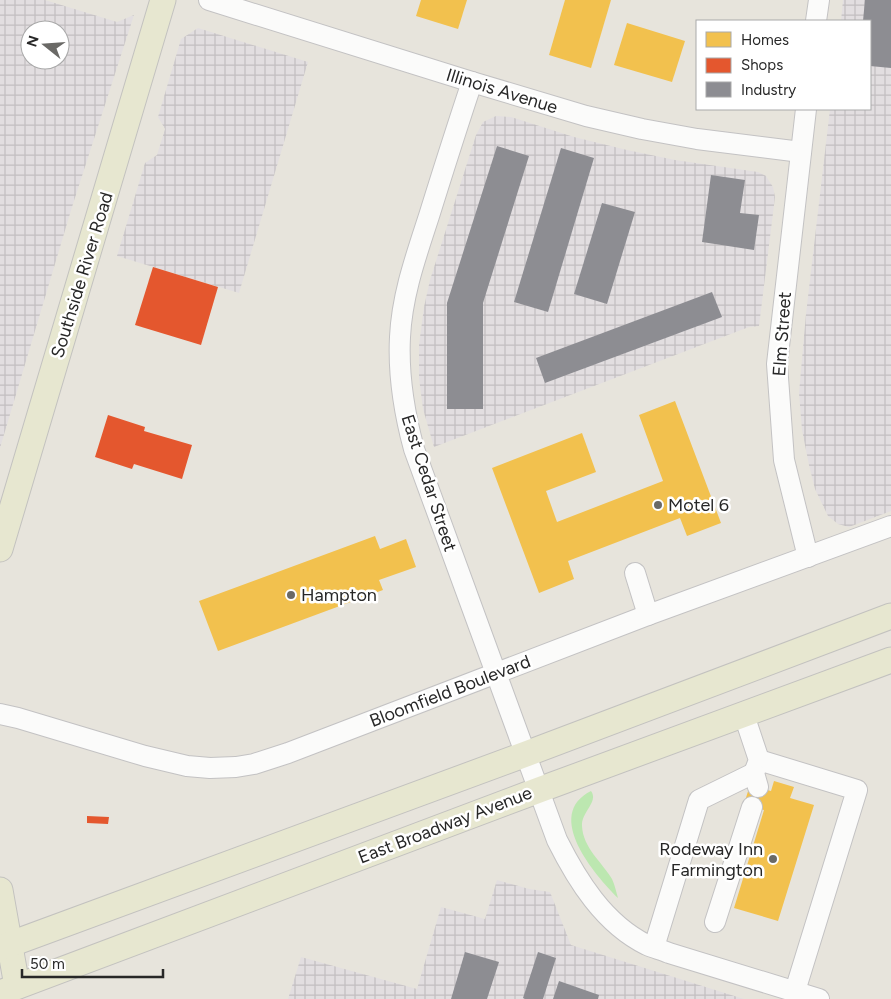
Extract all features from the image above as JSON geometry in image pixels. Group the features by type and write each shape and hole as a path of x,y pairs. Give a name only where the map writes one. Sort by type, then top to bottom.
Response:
{"main road":[{"name":"Southside River Road","path":"0,549 162,0"},
{"path":"5,946 526,754 891,616"},
{"name":"East Broadway Avenue","path":"12,993 539,790 891,660"},
{"path":"0,890 5,946 12,993"}],"street":[{"name":"Illinois Avenue","path":"209,0 586,116 697,139 801,152"},
{"path":"816,20 819,0"},
{"name":"East Cedar Street","path":"472,82 410,275 403,309 399,367 402,399 414,449 557,840 582,885 605,912 629,934 661,950 819,999"},
{"name":"Elm Street","path":"806,110 777,364 784,460 808,557"},
{"name":"Bloomfield Boulevard","path":"0,714 170,763 199,768 228,768 254,764 288,753 648,615 891,526"},
{"path":"635,573 648,615"},
{"path":"744,714 757,773"},
{"path":"661,950 699,800 757,773 857,790 795,991"},
{"path":"715,922 752,806"}],"shaded area":[{"path":"0,0 45,0 117,22 134,15 72,207 0,448"},
{"path":"843,0 891,0 891,511 849,527 838,524 828,516 815,489 802,430 799,393 806,314 830,110 871,110 871,20 841,20"},
{"path":"198,28 308,62 239,293 117,256 145,163 157,155 165,129 158,117 181,39"},
{"path":"496,116 511,117 574,137 627,150 675,160 758,172 766,176 773,187 775,197 759,326 749,327 434,447 423,409 419,378 419,345 424,307 430,280 476,135 483,122"},
{"path":"497,880 529,889 550,892 571,945 744,999 288,999 301,957 417,989 441,907 485,919"}],"green space":[{"path":"591,791 593,799 582,821 583,834 589,848 612,879 618,898 597,875 587,860 578,845 572,829 572,815 577,802"}],"building: Homes":[{"path":"421,0 467,0 458,29 416,16"},
{"path":"565,0 611,0 591,68 549,55"},
{"path":"627,23 685,41 672,82 614,65"},
{"name":"Motel 6","path":"675,401 721,523 687,536 680,518 568,561 574,579 539,593 492,468 582,433 596,472 546,491 557,522 663,481 639,415"},
{"name":"Hampton","path":"375,536 380,549 406,539 416,567 379,580 383,590 218,651 199,601"},
{"name":"Rodeway Inn Farmington","path":"774,781 794,787 790,798 814,805 778,921 734,908 764,810 744,804 750,785 771,791"}],"building: Shops":[{"path":"153,267 218,287 201,345 135,325"},
{"path":"108,415 145,427 144,431 192,445 182,479 134,464 132,469 95,457"},
{"path":"87,816 109,817 108,824 87,823"}],"building: Industry":[{"path":"865,0 891,0 891,68 871,66 871,20 863,20"},
{"path":"497,146 529,156 483,303 483,409 447,409 447,303"},
{"path":"561,148 594,158 548,312 514,302"},
{"path":"711,175 745,180 740,213 759,215 754,250 702,242"},
{"path":"602,203 635,212 607,304 574,294"},
{"path":"712,292 722,317 545,383 536,358"},
{"path":"465,952 499,962 487,999 451,999"},
{"path":"538,952 556,958 543,999 525,999 523,998"},
{"path":"559,981 599,995 598,999 553,999"}],"place":[{"name":"Motel 6","path":"658,505"},
{"name":"Hampton","path":"291,595"},
{"name":"Rodeway Inn Farmington","path":"773,859"}]}
